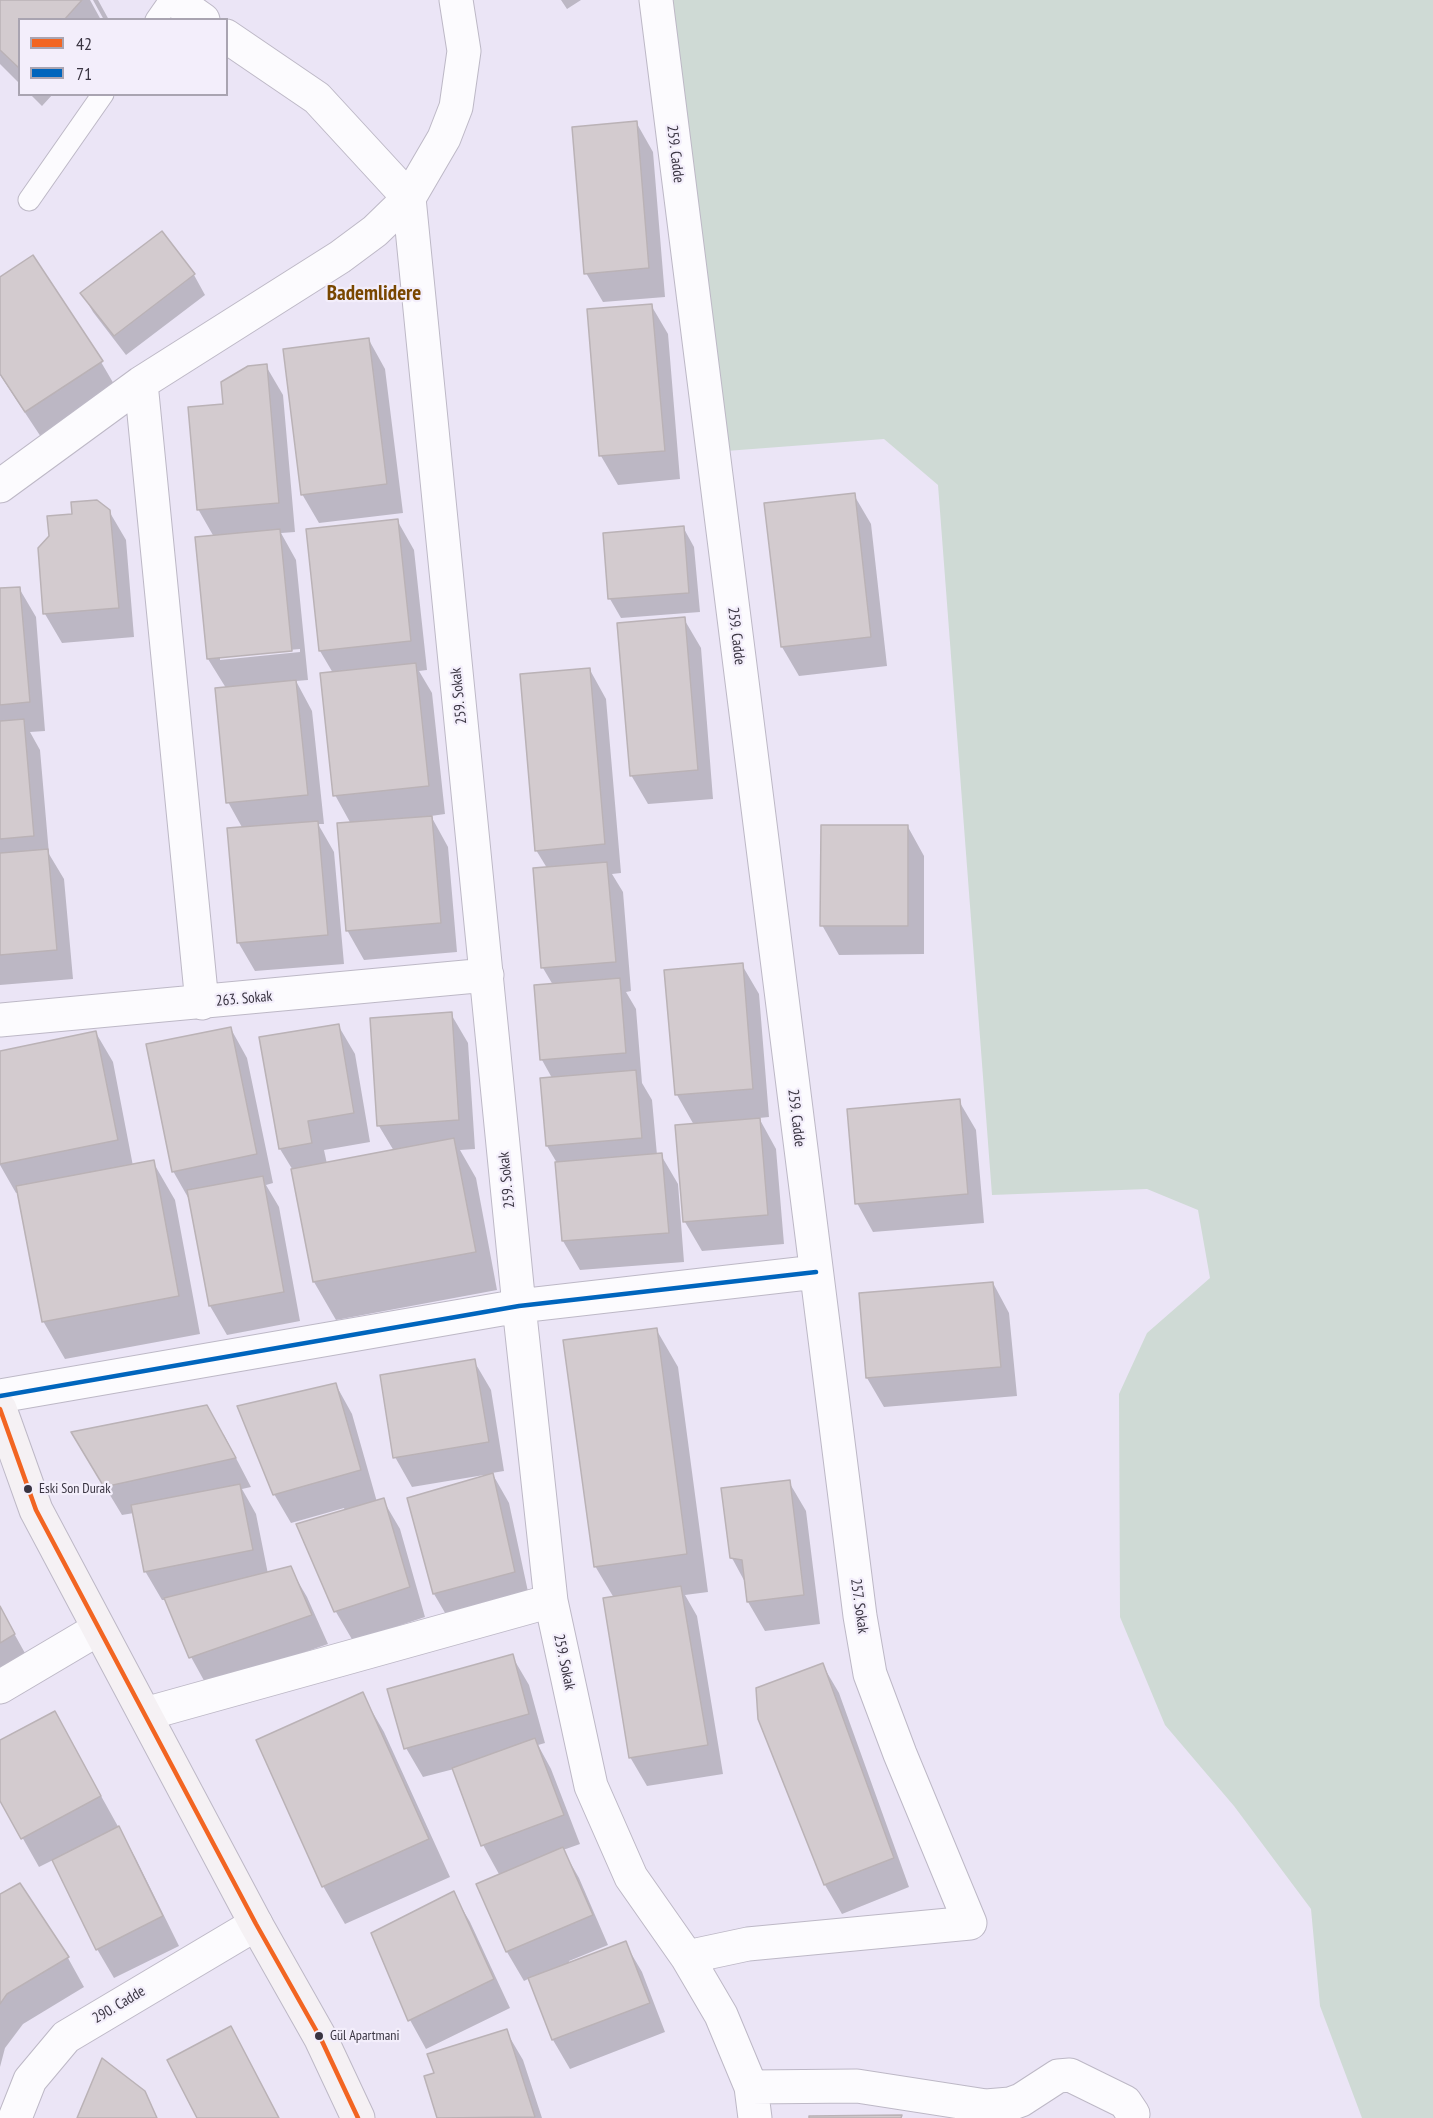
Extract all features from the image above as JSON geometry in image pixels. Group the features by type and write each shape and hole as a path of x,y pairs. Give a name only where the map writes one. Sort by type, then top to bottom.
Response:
{"street":[{"path":"175,0 200,18"},
{"path":"0,486 141,383 340,256 375,231 409,198 444,138 456,107 464,51 456,0"},
{"name":"259. Cadde","path":"656,0 816,1272"},
{"path":"228,37 317,98 409,198"},
{"name":"259. Sokak","path":"409,198 519,1305 551,1601 591,1786 632,1876 687,1957 721,2015 753,2102"},
{"path":"141,383 202,1003"},
{"name":"263. Sokak","path":"0,1020 487,975"},
{"path":"0,1396 519,1305 816,1272"},
{"name":"257. Sokak","path":"687,1957 748,1944 969,1923 870,1674 860,1616 816,1272"},
{"path":"0,1409 36,1510 256,1924 321,2039 358,2118"},
{"path":"145,1714 551,1601"},
{"path":"0,1687 98,1629"},
{"name":"290. Cadde","path":"15,2118 30,2080 66,2037 256,1924"},
{"path":"753,2102 857,2086 986,2106 1016,2102 1058,2076 1070,2075 1125,2103 1133,2114 1132,2118"}],"lane":[{"path":"157,18 170,0"},
{"path":"29,200 102,96"}],"shaded area":[{"path":"656,0 1433,0 1433,2118 1362,2118 1320,2006 1311,1909 1234,1806 1165,1725 1120,1617 1119,1394 1147,1333 1210,1278 1198,1210 1147,1189 992,1195 938,485 884,439 713,452"}],"building":[{"path":"0,0 82,0 66,18 18,18 18,67 0,50"},
{"path":"637,121 649,268 584,274 572,127"},
{"path":"162,231 195,274 114,336 80,293"},
{"path":"33,255 103,361 25,412 0,374 0,277"},
{"path":"652,304 665,451 599,456 587,309"},
{"path":"369,338 387,484 301,495 283,349"},
{"path":"267,364 279,503 197,510 188,407 223,404 221,382 248,366"},
{"path":"855,493 871,637 781,647 764,503"},
{"path":"97,500 110,510 119,608 43,614 38,548 49,536 47,516 72,514 71,502"},
{"path":"398,519 411,641 319,651 306,529"},
{"path":"684,526 689,593 608,599 603,533"},
{"path":"280,529 292,651 207,659 195,537"},
{"path":"20,587 30,702 0,705 0,588"},
{"path":"685,617 698,770 630,776 617,623"},
{"path":"416,663 429,786 333,796 320,673"},
{"path":"590,668 605,844 535,851 520,674"},
{"path":"296,680 308,795 226,803 215,688"},
{"path":"24,719 34,836 0,839 0,721"},
{"path":"432,816 441,923 346,931 337,823"},
{"path":"318,821 328,935 237,943 227,828"},
{"path":"821,825 908,825 908,926 820,926"},
{"path":"48,849 57,950 0,955 0,853"},
{"path":"607,862 616,962 541,968 533,868"},
{"path":"743,963 753,1089 675,1095 664,970"},
{"path":"620,978 626,1053 540,1060 534,985"},
{"path":"452,1012 459,1120 377,1126 370,1018"},
{"path":"339,1024 354,1113 308,1121 312,1143 279,1149 259,1037"},
{"path":"231,1027 257,1154 172,1172 146,1044"},
{"path":"96,1031 118,1140 0,1164 0,1051"},
{"path":"636,1070 642,1138 546,1146 540,1078"},
{"path":"960,1099 968,1194 855,1204 847,1109"},
{"path":"760,1118 768,1215 683,1222 675,1125"},
{"path":"454,1138 476,1252 313,1282 291,1169"},
{"path":"662,1153 669,1233 562,1241 555,1162"},
{"path":"154,1160 179,1296 42,1322 16,1186"},
{"path":"263,1176 284,1292 209,1306 187,1190"},
{"path":"993,1282 1001,1367 866,1378 859,1293"},
{"path":"657,1328 687,1554 594,1567 563,1340"},
{"path":"475,1359 489,1442 393,1458 380,1375"},
{"path":"336,1383 361,1470 273,1495 237,1406"},
{"path":"207,1405 236,1458 104,1487 71,1432"},
{"path":"493,1473 515,1572 433,1594 407,1498"},
{"path":"790,1480 804,1595 747,1602 742,1560 730,1558 721,1488"},
{"path":"240,1484 253,1550 144,1572 131,1505"},
{"path":"384,1498 410,1587 334,1612 296,1524"},
{"path":"291,1566 312,1615 189,1658 164,1598"},
{"path":"681,1586 708,1745 629,1758 603,1598"},
{"path":"0,1606 15,1634 0,1643"},
{"path":"513,1654 529,1714 404,1749 387,1689"},
{"path":"823,1663 894,1858 824,1885 758,1719 756,1688"},
{"path":"363,1692 429,1839 322,1887 256,1740"},
{"path":"55,1711 101,1796 21,1839 0,1801 0,1740"},
{"path":"535,1738 564,1815 481,1846 452,1768"},
{"path":"119,1826 163,1916 96,1950 52,1860"},
{"path":"563,1847 593,1915 506,1952 476,1884"},
{"path":"20,1883 69,1957 7,1994 0,2004 0,1894"},
{"path":"454,1891 494,1979 408,2021 371,1933"},
{"path":"626,1941 650,2003 552,2040 528,1978"},
{"path":"231,2026 279,2118 197,2118 167,2060"},
{"path":"507,2029 535,2117 437,2118 424,2076 434,2073 427,2054"},
{"path":"102,2058 145,2091 157,2118 77,2118"},
{"path":"902,2115 901,2118 809,2118 809,2116"}],"transit line":[{"name":"71","path":"0,1396 519,1306 816,1272"},
{"name":"42","path":"0,1409 36,1510 256,1924 321,2039 358,2118"}],"place":[{"name":"Eski Son Durak","path":"28,1489"},
{"name":"Gül Apartmani","path":"319,2036"}],"district":[{"name":"Bademlidere","path":"374,294"}]}
